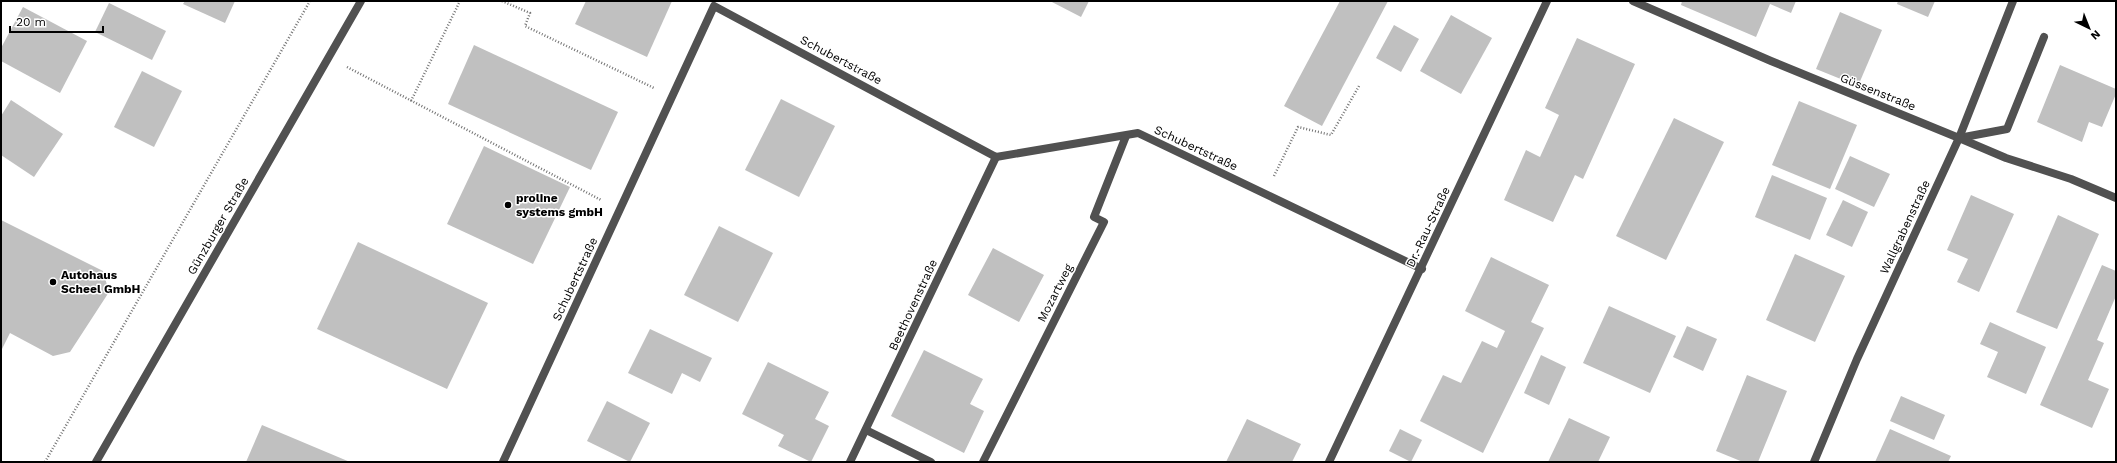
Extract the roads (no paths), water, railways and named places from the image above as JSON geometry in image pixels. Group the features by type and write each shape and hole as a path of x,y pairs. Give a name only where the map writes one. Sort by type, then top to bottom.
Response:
{"street":[{"name":"Günzburger Straße","path":"96,462 361,1"},
{"name":"Dr.-Rau-Straße","path":"1329,462 1548,1"},
{"name":"Güssenstraße","path":"1633,1 1771,61 2006,158 2071,179 2116,198"},
{"name":"Wallgrabenstraße","path":"1814,462 1857,359 1959,138 2012,1"},
{"name":"Schubertstraße","path":"503,462 714,6 996,157 1138,134 1422,268"},
{"path":"1959,138 2007,129 2044,38"},
{"name":"Mozartweg","path":"983,462 1104,222 1094,217 1126,136"},
{"name":"Beethovenstraße","path":"850,462 996,157"},
{"path":"866,430 931,462"}],"place":[{"name":"proline systems gmbH","path":"508,205"},
{"name":"Autohaus Scheel GmbH","path":"53,282"}]}
